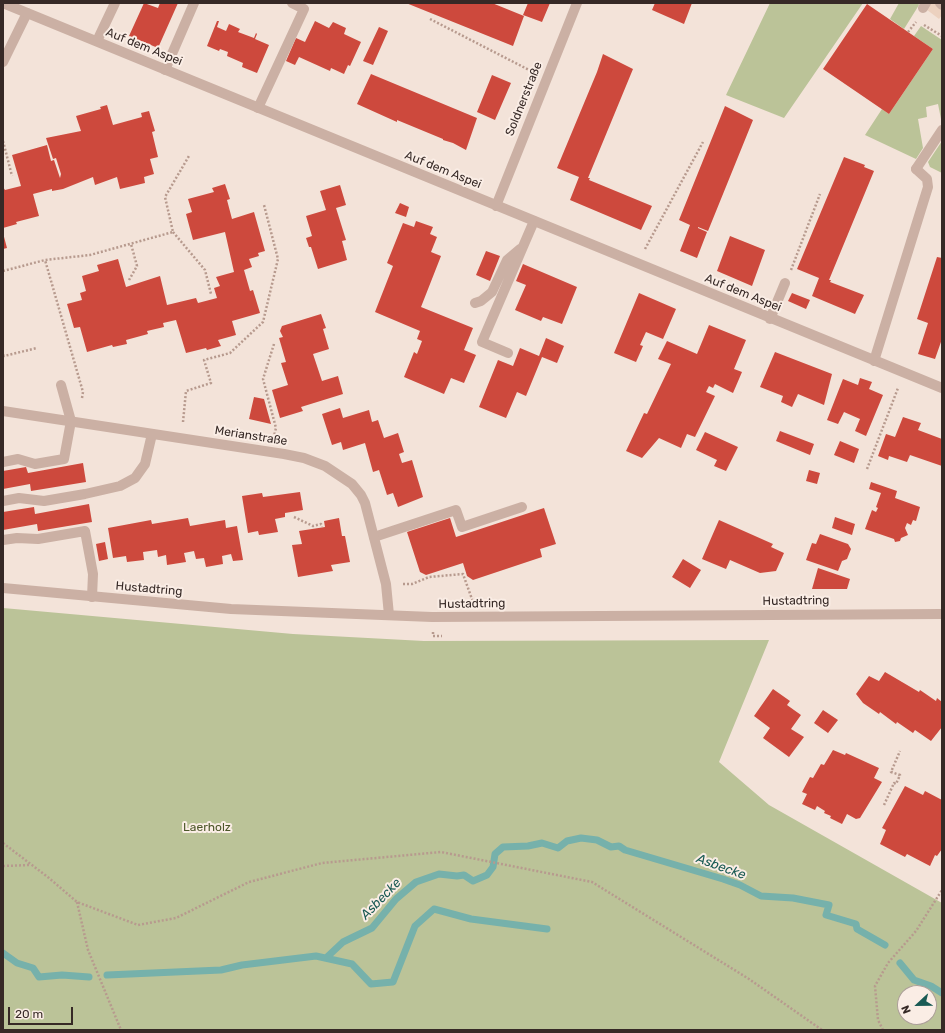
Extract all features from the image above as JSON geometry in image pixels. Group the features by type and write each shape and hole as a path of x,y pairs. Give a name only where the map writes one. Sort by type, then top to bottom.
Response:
{"street":[{"name":"Auf dem Aspei","path":"3,3 770,319 942,388"},
{"path":"97,42 115,3"},
{"path":"165,70 194,3"},
{"path":"258,108 304,9 292,3"},
{"name":"Soldnerstraße","path":"496,206 577,3"},
{"path":"3,62 27,13"},
{"path":"874,361 928,187 927,179 916,169 942,130"},
{"path":"508,354 482,342 534,221"},
{"path":"476,303 487,298 492,292 507,260 522,248"},
{"path":"770,319 785,283"},
{"path":"3,462 18,459 35,464 64,459 75,422 61,385"},
{"name":"Merianstraße","path":"3,411 270,452 304,458 325,466 352,484 365,503 386,584 389,615"},
{"path":"3,501 19,498 44,501 86,494 120,486 135,478 145,464 152,434"},
{"path":"374,537 456,510 462,527 522,507"},
{"path":"3,540 17,538 38,539 85,531 92,574 92,597"},
{"name":"Hustadtring","path":"3,588 231,609 432,617 942,614"}],"path":[{"path":"430,19 546,78"},
{"path":"908,32 917,20 942,36"},
{"path":"3,141 12,176"},
{"path":"637,264 703,142"},
{"path":"189,156 165,197 173,232 205,270 211,294"},
{"path":"785,283 820,194"},
{"path":"182,438 186,391 211,383 204,360 230,353 263,322 278,259 264,205"},
{"path":"3,271 45,260 90,255 173,232"},
{"path":"129,280 137,266 131,244"},
{"path":"45,260 83,392 75,422"},
{"path":"270,452 276,428 263,379 274,344"},
{"path":"3,354 4,356 37,348"},
{"path":"867,469 893,401"},
{"path":"294,517 313,526 321,524 322,527"},
{"path":"386,584 412,584 429,577 463,574 467,585"},
{"path":"884,805 894,783 896,784 900,775 891,772 900,751"},
{"path":"3,843 49,878 77,902 138,925 176,918 249,882 322,863 441,852 592,882 749,979 822,1030"},
{"path":"3,866 31,865"},
{"path":"883,1030 878,1020 875,986 888,963 916,931 942,890"},
{"path":"77,902 88,950 122,1030"}],"green space":[{"path":"770,3 863,3 784,118 726,95"},
{"path":"899,3 918,3 919,5 904,29 890,19"},
{"path":"921,26 942,40 942,118 941,119 938,104 926,107 927,117 918,119 923,148 916,159 865,135 882,109 889,114 933,49 914,36"},
{"path":"942,141 942,173 930,167 928,162"},
{"name":"Laerholz","path":"3,608 293,634 424,641 769,640 719,762 769,805 942,903 942,1030 3,1030"}],"shaded area":[{"path":"918,3 942,3 942,15 939,19"}],"building":[{"path":"144,3 158,8 160,3 178,3 158,48 129,36"},
{"path":"406,3 492,3 524,16 513,46"},
{"path":"528,3 550,3 542,22 523,15"},
{"path":"655,3 692,3 684,24 652,10"},
{"path":"867,4 933,49 889,114 823,69"},
{"path":"217,21 219,21 217,27 226,31 229,24 240,29 238,32 254,38 256,33 255,39 269,45 257,73 242,67 243,63 227,56 228,52 220,49 219,51 207,46"},
{"path":"315,21 329,28 333,22 346,28 344,34 361,42 350,66 348,65 344,74 331,68 330,71 299,57 295,65 286,61 296,38 305,42"},
{"path":"379,27 388,31 373,65 363,61"},
{"path":"603,54 633,69 588,178 590,178 589,180 652,206 641,230 570,200 579,177 557,168"},
{"path":"371,74 477,118 466,150 453,143 397,120 397,122 357,104"},
{"path":"492,75 511,83 495,120 477,112"},
{"path":"107,105 113,125 142,117 141,113 149,111 155,131 152,132 158,157 150,159 154,174 144,177 145,183 120,189 117,177 95,185 93,177 63,189 52,191 52,189 33,194 39,216 16,222 17,224 3,228 3,187 5,190 21,186 12,155 47,145 51,161 54,160 60,178 61,174 56,158 53,159 46,138 81,131 76,116 101,109 100,107"},
{"path":"725,106 753,120 708,231 698,227 707,232 697,258 680,251 690,225 679,220"},
{"path":"844,157 865,165 864,167 874,171 829,280 831,280 830,282 864,295 855,314 812,296 819,278 797,269"},
{"path":"225,184 230,199 227,200 232,219 254,212 265,251 258,253 259,256 249,259 252,267 244,270 250,291 253,290 260,313 232,321 236,335 218,340 221,346 207,350 206,348 186,353 176,320 163,323 164,327 147,331 148,334 126,340 127,344 113,347 112,345 87,352 80,327 74,328 67,304 82,300 80,293 86,291 82,276 99,271 97,265 118,259 126,287 160,276 167,305 196,298 198,303 217,298 214,288 220,286 216,277 234,272 225,232 193,240 186,214 192,212 188,199 214,192 212,188"},
{"path":"340,185 346,205 336,208 346,240 342,241 347,260 318,269 311,247 309,247 306,238 312,236 306,216 326,210 320,191"},
{"path":"400,203 409,207 406,217 395,213"},
{"path":"416,221 433,227 430,234 437,237 431,252 441,256 421,307 473,328 464,350 476,355 464,383 451,378 444,394 404,377 414,352 417,354 422,341 417,339 420,331 375,312 393,266 387,263 403,223 414,227"},
{"path":"3,233 7,248 3,249"},
{"path":"730,236 765,250 752,286 717,271"},
{"path":"486,251 500,256 490,281 476,275"},
{"path":"937,257 942,258 942,339 935,359 918,354 928,323 917,319"},
{"path":"523,264 577,287 562,324 543,317 541,321 515,310 526,285 516,281"},
{"path":"639,293 676,309 663,339 646,332 640,345 643,346 636,362 614,353"},
{"path":"792,293 810,300 806,309 788,301"},
{"path":"321,314 326,328 323,329 329,349 313,354 322,381 338,376 343,394 301,407 303,411 280,418 272,390 288,385 281,363 286,362 279,338 283,337 280,331 282,326"},
{"path":"709,325 746,340 734,369 742,372 733,393 715,384 713,388 709,386 706,392 715,396 695,437 687,434 681,448 659,438 642,458 626,451 644,413 647,414 671,364 658,359 667,341 697,354"},
{"path":"546,338 564,346 557,363 542,357 526,396 517,392 506,418 479,407 498,360 513,366 520,348 539,356"},
{"path":"775,352 832,374 824,405 798,394 792,407 781,402 783,396 760,387"},
{"path":"860,378 872,382 869,389 883,395 866,436 855,431 860,419 844,412 838,424 827,420 843,379 858,385"},
{"path":"254,397 264,399 271,424 249,419"},
{"path":"340,408 343,418 369,410 372,422 378,420 384,438 398,433 404,452 399,454 402,463 412,460 423,497 398,507 393,493 387,495 379,470 373,472 365,443 343,450 341,442 332,445 322,414"},
{"path":"903,417 921,423 918,430 942,439 942,466 910,455 907,462 889,456 888,460 878,456 886,434 895,437"},
{"path":"780,431 814,444 810,455 776,441"},
{"path":"705,432 738,447 726,471 714,466 717,460 696,450"},
{"path":"840,441 859,449 854,463 834,455"},
{"path":"83,463 86,482 31,491 30,484 3,489 3,471 26,467 28,473"},
{"path":"809,470 820,473 817,484 806,481"},
{"path":"871,482 897,491 895,498 920,507 916,521 913,520 911,525 907,523 905,528 908,535 901,538 900,541 895,542 894,539 865,529 872,510 876,512 878,508 876,507 881,493 869,489"},
{"path":"300,492 303,510 285,513 285,517 275,519 278,532 259,535 258,531 248,533 242,496 262,493 263,497"},
{"path":"89,504 92,522 38,531 37,524 3,530 3,512 34,507 35,514"},
{"path":"544,508 556,544 540,549 542,557 473,580 467,576 463,563 426,575 420,572 407,532 450,518 456,537"},
{"path":"835,517 855,524 852,535 832,528"},
{"path":"188,518 190,526 225,520 226,528 237,526 243,560 233,561 231,554 222,556 223,564 206,567 204,558 196,559 194,551 184,553 186,562 167,565 166,555 158,557 157,550 143,552 144,560 127,562 126,556 113,558 108,528 151,520 152,524"},
{"path":"339,518 342,536 345,536 350,562 331,565 333,571 298,577 292,545 302,544 299,531 325,527 324,521"},
{"path":"719,520 773,544 771,547 784,553 776,571 760,573 730,560 726,569 702,559"},
{"path":"820,534 848,544 851,549 847,559 842,561 838,571 806,560 812,543 816,544"},
{"path":"105,542 108,559 99,561 96,544"},
{"path":"683,559 701,570 690,588 672,577"},
{"path":"818,568 850,579 847,589 812,589"},
{"path":"885,672 919,692 920,690 936,701 937,698 942,702 942,727 931,741 915,730 913,733 897,722 896,724 880,712 879,714 863,703 856,694 869,676 879,681"},
{"path":"773,689 790,701 787,705 801,715 791,729 804,737 789,757 763,738 770,728 754,716"},
{"path":"823,710 838,720 828,733 814,723"},
{"path":"833,750 845,755 846,753 879,768 874,778 882,782 860,818 856,819 847,814 842,824 830,818 831,816 824,813 825,811 817,806 815,810 802,804 807,794 802,792 810,777 813,778 821,764 824,765"},
{"path":"905,786 923,795 925,791 942,800 942,849 937,856 935,855 930,866 907,854 905,857 880,844 886,830 882,828"}],"waterway":[{"name":"Asbecke","path":"326,958 343,942 372,928 396,899 416,882 439,874 457,876 464,875 473,881 487,875 493,867 495,854 503,847 528,846 542,843 558,848 567,841 581,838 597,840 611,847 619,846 625,850 723,879 740,885 761,896 793,898 829,905 826,915 856,924 857,929 885,945"},
{"path":"107,975 221,970 242,965 316,956 352,964 371,984 393,982 415,926 434,909 471,919 547,929"},
{"name":"Asbecke","path":"3,953 17,963 33,968 39,977 62,975 89,977"},
{"name":"Asbecke","path":"900,963 914,980 931,986 942,993"}]}
